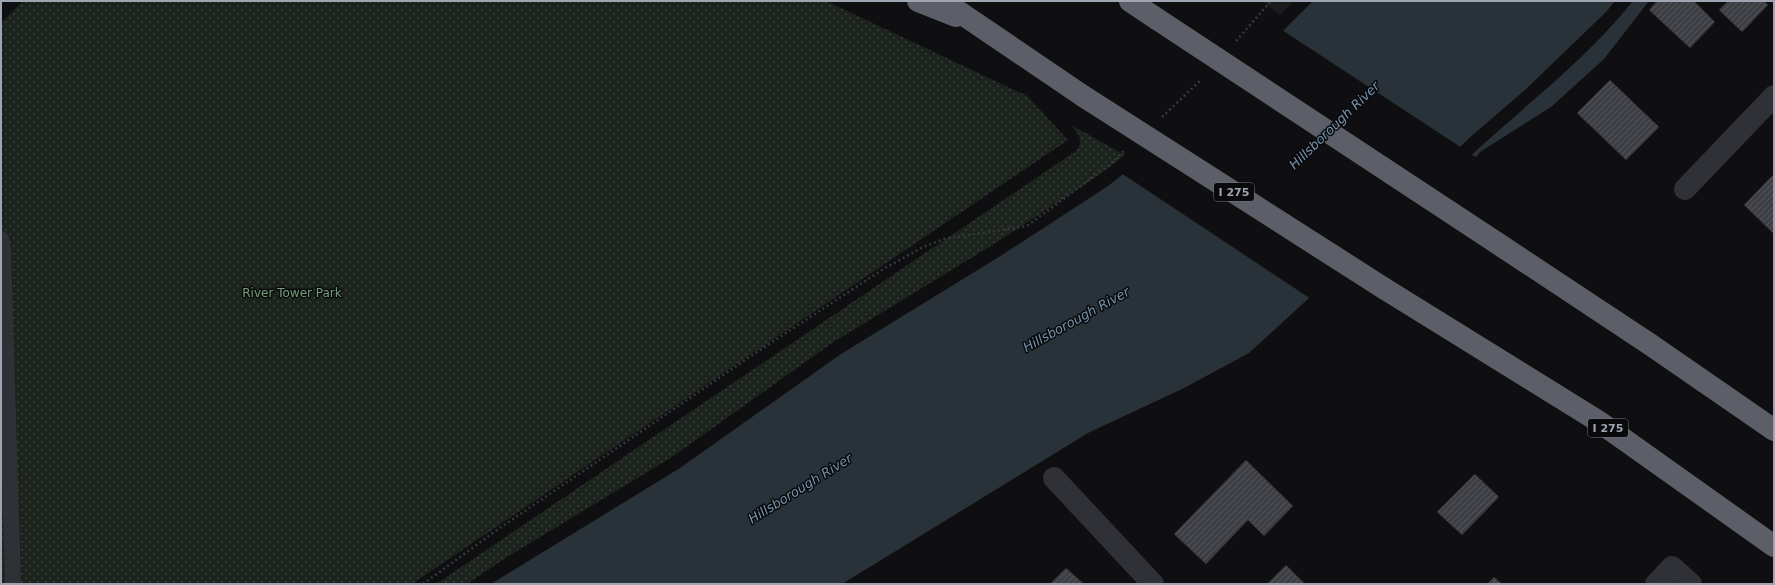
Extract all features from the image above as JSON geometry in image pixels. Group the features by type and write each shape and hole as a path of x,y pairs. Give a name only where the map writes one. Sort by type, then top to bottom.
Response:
{"highway":[{"path":"918,1 981,27"},
{"name":"I 275","path":"943,1 1083,96 1434,320 1598,421 1774,546"},
{"path":"1130,1 1651,345 1774,430"}],"street":[{"path":"1685,189 1774,96"},
{"path":"1054,478 1153,584"},
{"path":"1656,584 1672,567 1691,584"}],"lane":[{"path":"2,245 13,584"}],"path":[{"path":"423,584 497,530 668,413 885,268 923,247 944,239 966,235"}],"shaded area":[{"path":"1261,1 1294,1 1280,15"}],"green space":[{"name":"River Tower Park","path":"23,1 826,1 1027,96 1068,140 412,584 1,584 1,23"},
{"path":"1071,125 1125,155 1099,175 994,244 832,343 672,457 507,557 467,584 436,584 1076,151 1080,144 1080,138"}],"water":[{"name":"Hillsborough River","path":"1313,1 1615,1 1606,12 1525,90 1468,139 1308,299 1249,353 1184,388 1088,433 842,584 491,584 680,468 841,354 1002,255 1108,186 1198,115"},
{"path":"1633,1 1649,1 1604,59 1551,107 1480,152 1449,194 1439,187 1478,149 1578,60 1616,21"}],"pier":[{"path":"1282,30 1462,148 1311,299 1121,173 1197,114"},
{"path":"1470,154 1478,158 1450,195 1448,196 1438,189 1438,186"}],"building":[{"path":"1657,1 1694,1 1715,22 1690,48 1649,10"},
{"path":"1728,1 1764,1 1768,5 1742,32 1719,10"},
{"path":"1610,80 1659,127 1626,160 1577,113"},
{"path":"1773,175 1774,176 1774,234 1744,205"},
{"path":"1246,460 1293,506 1264,536 1248,520 1206,564 1174,534"},
{"path":"1475,474 1499,497 1462,535 1437,512"},
{"path":"1286,565 1305,584 1267,584"},
{"path":"1066,568 1084,584 1050,584"},
{"path":"1494,577 1502,584 1487,584"}]}
